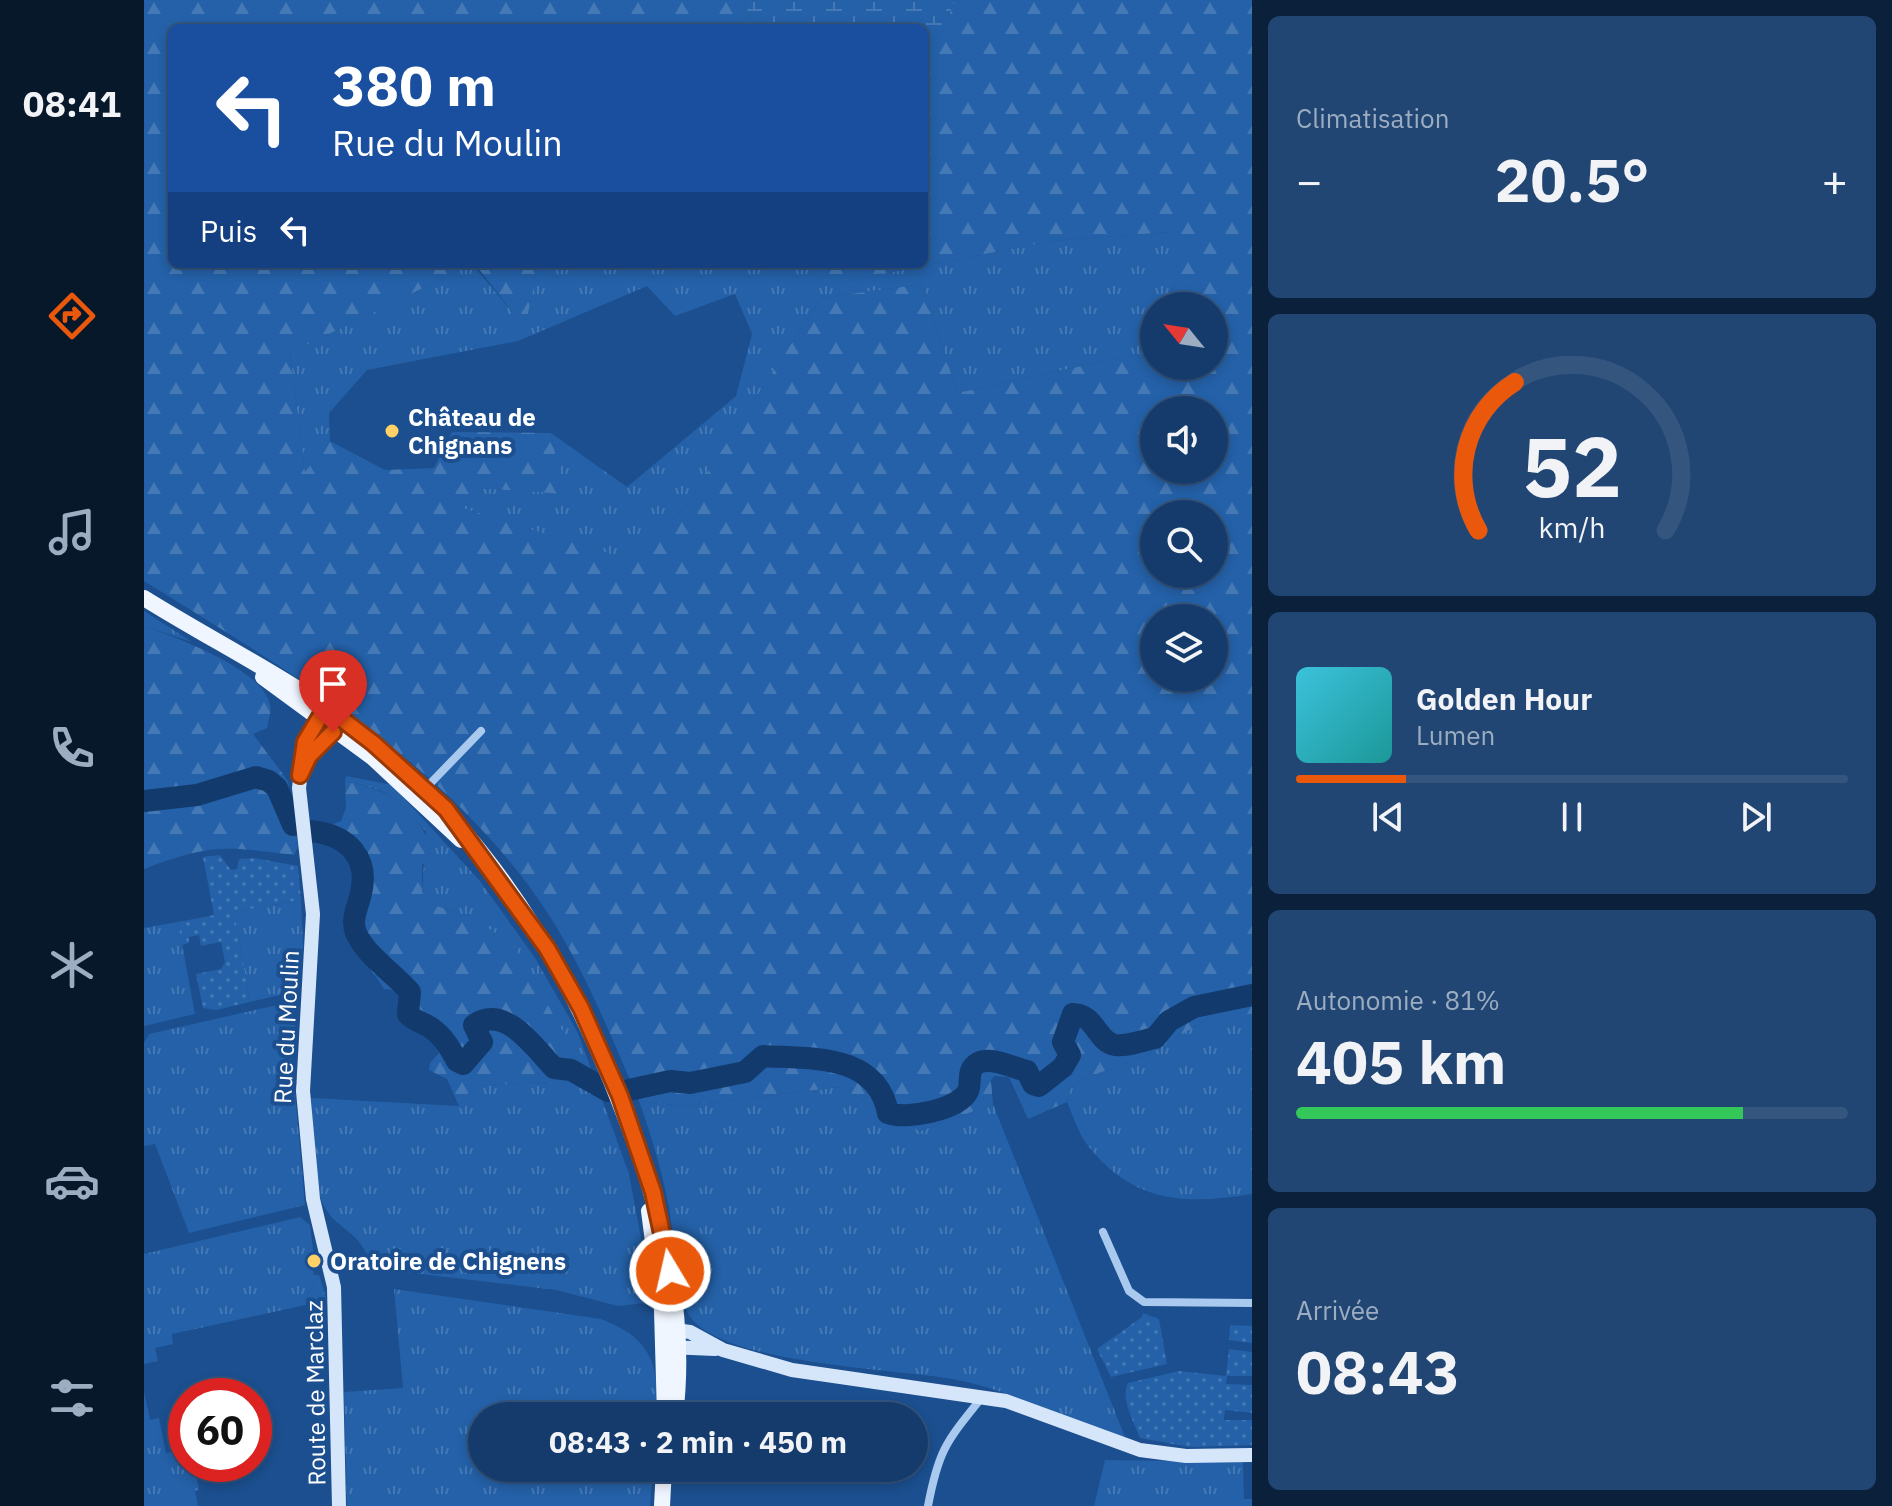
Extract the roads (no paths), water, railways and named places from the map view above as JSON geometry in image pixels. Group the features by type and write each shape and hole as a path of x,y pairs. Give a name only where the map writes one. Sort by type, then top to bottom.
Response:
{"main road":[{"path":"144,598 229,650 281,677 458,823 532,923 581,1008 616,1086 639,1154 669,1329 674,1402"},
{"path":"666,1402 670,1347"},
{"path":"662,1506 664,1482"}],"street":[{"name":"Rue du Moulin","path":"322,712 305,742 299,797 313,914 303,1054 304,1123 315,1208 333,1279"},
{"path":"300,775 309,756 339,725"},
{"path":"421,793 481,731"},
{"path":"1103,1232 1129,1291 1144,1302 1252,1303"},
{"name":"Route de Marclaz","path":"333,1279 339,1506"},
{"path":"669,1329 694,1334 723,1350"},
{"path":"670,1347 723,1350 805,1372 983,1396 1140,1450 1186,1456 1252,1455"},
{"path":"928,1506 936,1462 948,1438 983,1396"}],"waterway":[{"path":"144,801 197,795 256,777 269,781 277,788 293,825"},
{"path":"311,831 336,838 354,851 363,883 354,919 356,933 374,957 410,992 408,1014 439,1035 457,1061 463,1064 482,1042 474,1025 497,1020 519,1032 554,1068 571,1070 608,1091"},
{"path":"629,1090 670,1081 690,1083 745,1072 763,1056 801,1058 839,1063 856,1069 871,1079 881,1093 888,1113 918,1114 943,1108 963,1098 968,1091 972,1069 984,1061 1027,1071 1033,1084 1039,1086 1063,1067 1070,1055 1063,1042 1073,1014 1086,1018 1109,1043 1124,1045 1155,1038 1169,1021 1194,1007 1252,995"}],"place":[{"name":"Château de Chignans","path":"392,431"},
{"name":"Oratoire de Chignens","path":"314,1261"}]}
